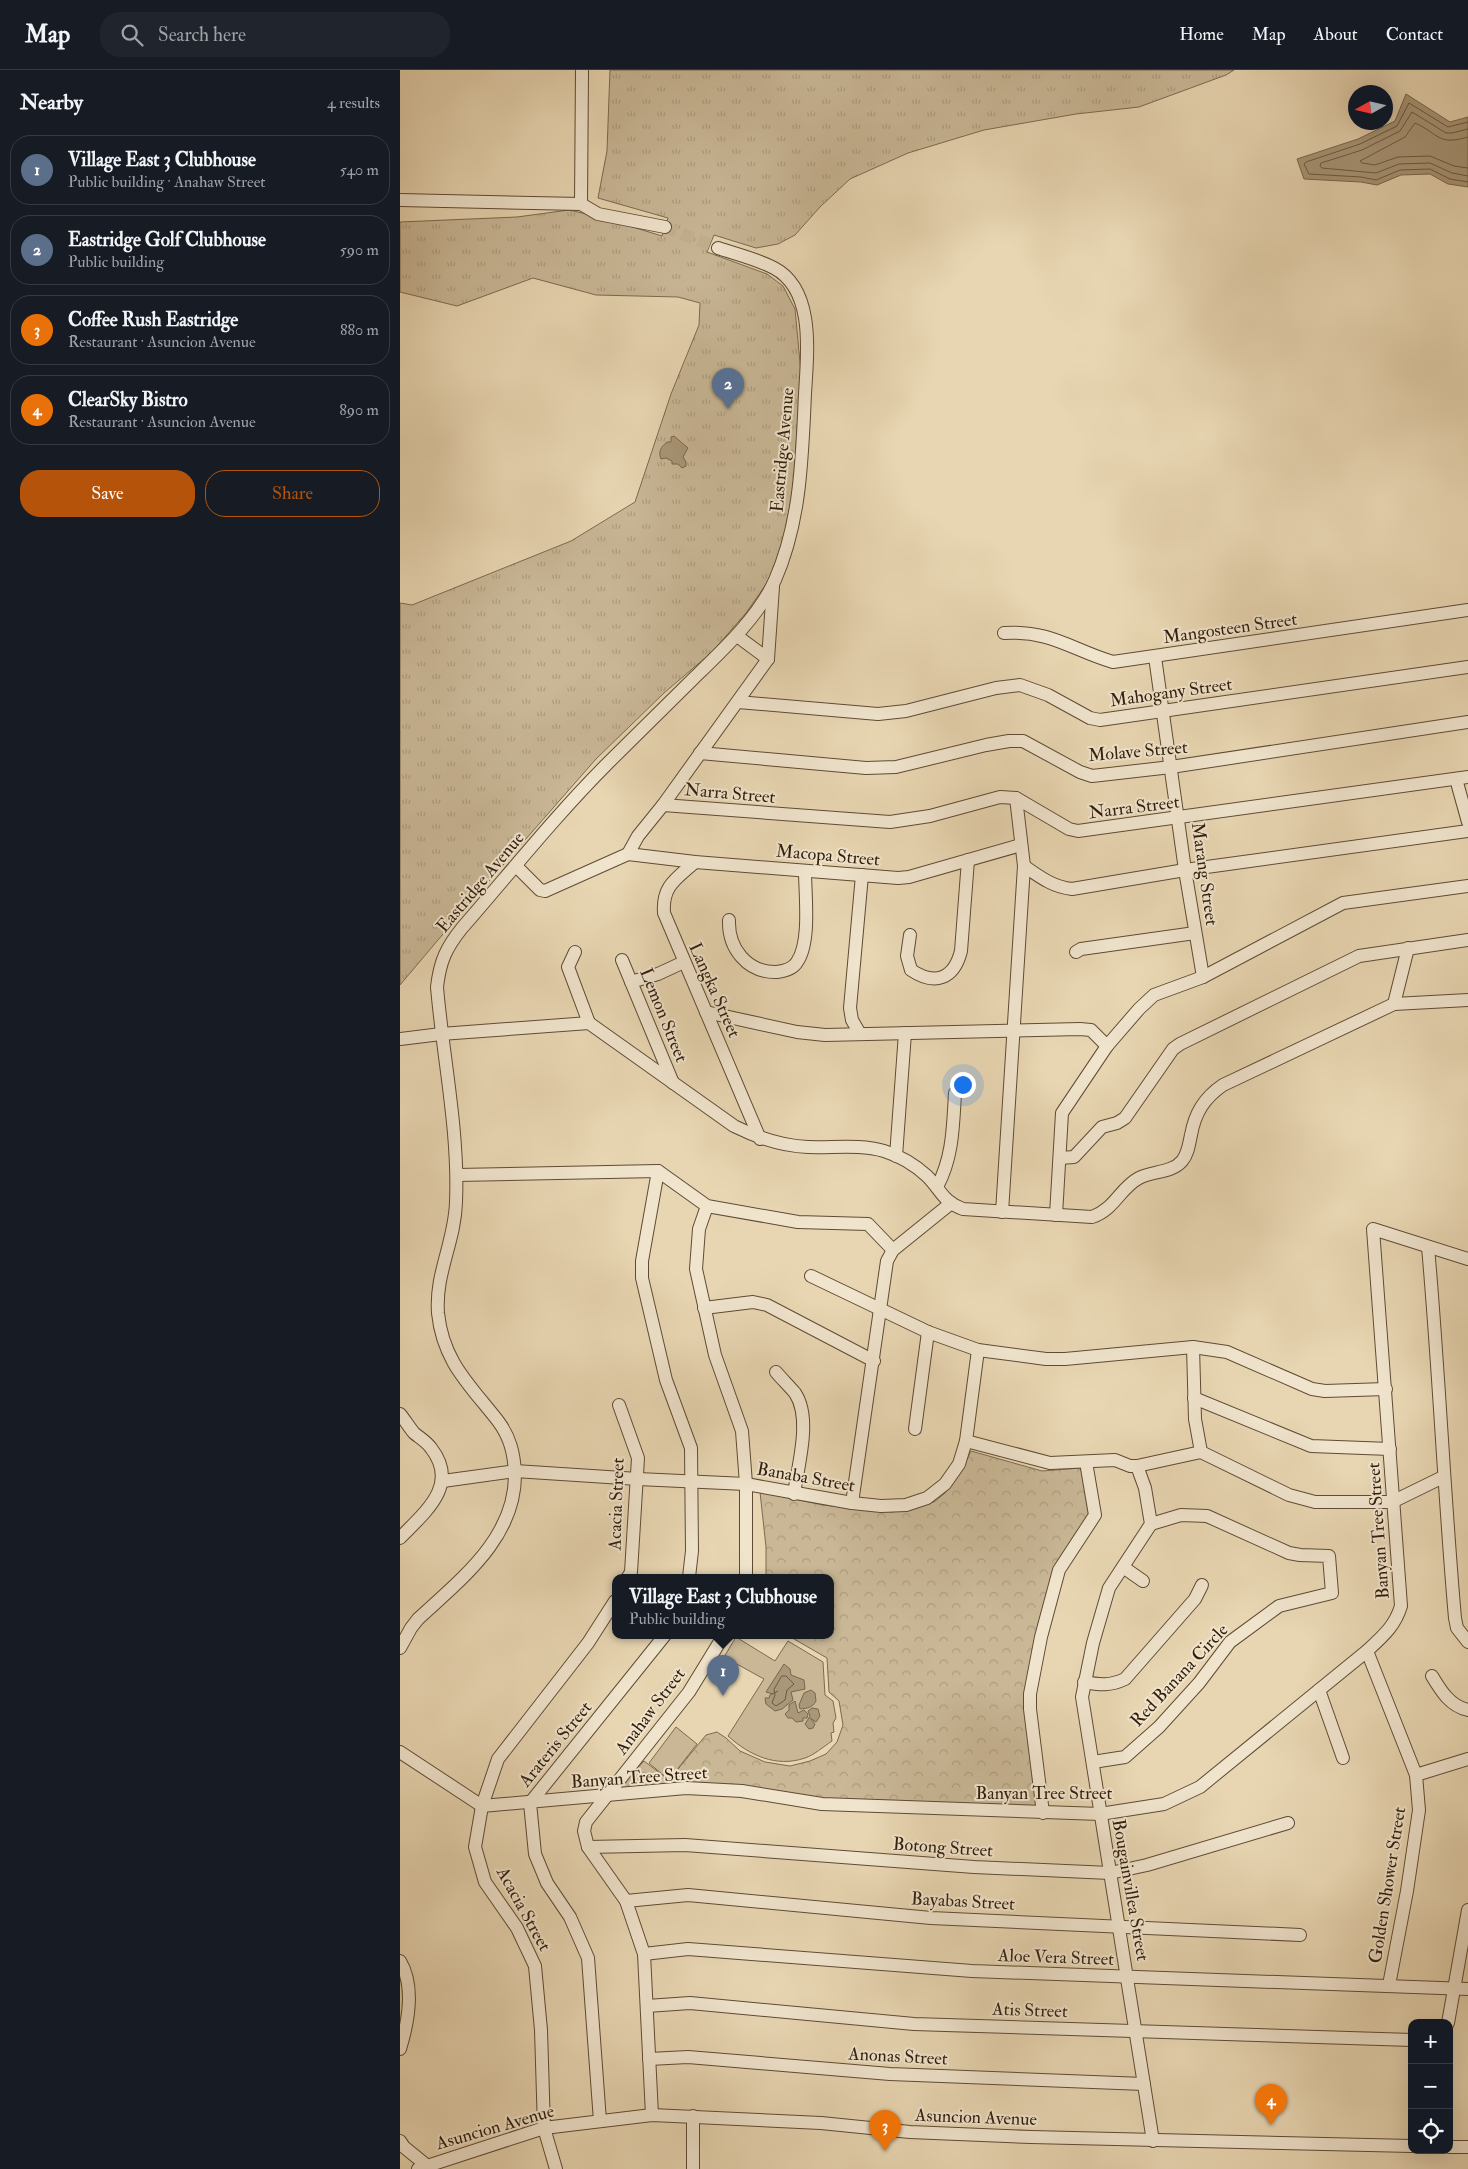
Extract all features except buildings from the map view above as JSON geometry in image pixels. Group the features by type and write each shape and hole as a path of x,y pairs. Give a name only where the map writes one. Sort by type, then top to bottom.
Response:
{"street":[{"path":"581,204 582,70"},
{"path":"400,200 581,204 598,214 665,227"},
{"name":"Eastridge Avenue","path":"400,1648 414,1623 480,1561 492,1544 510,1511 514,1493 513,1448 499,1422 464,1380 441,1333 438,1312 439,1277 454,1232 457,1175 437,987 440,964 449,944 567,806 737,636 774,583 786,554 800,483 807,358 806,324 799,296 788,278 774,268 718,248"},
{"path":"516,866 540,890 545,891 628,854 638,836 664,805 768,659 774,583"},
{"name":"Mangosteen Street","path":"1004,633 1018,632 1043,635 1074,645 1113,662 1467,614"},
{"path":"737,636 768,659"},
{"name":"Marang Street","path":"1155,657 1185,870 1203,976"},
{"name":"Mahogany Street","path":"738,702 878,714 906,711 996,688 1020,685 1048,695 1090,718 1100,720 1468,667"},
{"name":"Molave Street","path":"700,753 866,768 896,768 1009,741 1023,742 1080,772 1092,776 1172,767 1468,722"},
{"path":"1462,778 1468,822"},
{"name":"Narra Street","path":"664,805 890,822 930,816 1000,797 1016,798 1069,829 1078,832 1462,778"},
{"path":"1002,1212 1024,866 1016,798"},
{"path":"1024,866 1040,878 1059,888 1072,889 1185,870 1468,831"},
{"name":"Macopa Street","path":"628,854 695,862 898,878 909,877 1021,845"},
{"path":"910,935 907,956 911,970 923,978 936,978 951,974 958,964 962,951 968,860"},
{"name":"Langka Street","path":"695,862 667,888 663,900 664,913 760,1139"},
{"path":"729,920 729,931 739,956 752,967 770,972 786,971 797,963 805,941 805,870"},
{"path":"860,1034 852,1020 850,1008 862,875"},
{"path":"1056,1215 1062,1113 1107,1046 1139,1009 1154,995 1203,976 1343,904 1468,886"},
{"path":"1076,952 1081,949 1195,933"},
{"path":"1060,1158 1074,1157 1102,1127 1117,1123 1125,1118 1173,1049 1180,1044 1359,956 1468,940"},
{"path":"1394,1004 1408,948"},
{"path":"575,952 568,967 589,1023 734,1126 760,1139 806,1147 864,1147 884,1151 908,1160 927,1176 950,1204 963,1209 1092,1217 1104,1213 1128,1186 1139,1178 1173,1168 1182,1161 1188,1152 1193,1123 1208,1095 1223,1086 1394,1004 1468,1000"},
{"name":"Lemon Street","path":"622,960 673,1083"},
{"path":"631,982 658,974 684,962"},
{"path":"706,1012 797,1032 825,1035 1091,1030 1107,1046"},
{"path":"400,1039 441,1034 589,1023"},
{"path":"896,1156 905,1033"},
{"path":"937,1187 948,1164 952,1147 955,1093"},
{"path":"658,1171 642,1261 642,1278 666,1380 690,1448 692,1551 689,1574"},
{"path":"457,1175 658,1171 707,1206 798,1222 868,1224 893,1250"},
{"path":"852,1503 887,1261 893,1250 950,1204"},
{"path":"707,1206 699,1230 696,1269 715,1355 742,1431 746,1484 746,1574"},
{"name":"Banyan Tree Street","path":"482,1806 686,1788 742,1791 822,1804 1100,1814 1164,1804 1200,1788 1367,1651 1392,1627 1401,1606 1373,1229 1428,1246"},
{"path":"1468,1260 1428,1246 1439,1378 1443,1477 1455,1618 1457,1628 1468,1642"},
{"path":"811,1276 928,1332 978,1350 1046,1359 1065,1359 1193,1347 1227,1352 1312,1388 1325,1391 1386,1390"},
{"path":"704,1308 753,1302 767,1305 874,1360"},
{"path":"915,1428 928,1332"},
{"path":"1193,1347 1195,1418 1201,1452"},
{"name":"Banaba Street","path":"443,1481 515,1471 746,1484 852,1503 881,1506 906,1505 927,1498 945,1484 959,1464 966,1441 978,1350"},
{"path":"776,1372 795,1394 802,1409 804,1428 794,1494"},
{"path":"1194,1398 1311,1446 1390,1448"},
{"name":"Acacia Street","path":"619,1405 638,1458 630,1574"},
{"path":"400,1414 413,1432 431,1447 442,1465 443,1481 434,1500 400,1538"},
{"path":"966,1441 1050,1463 1115,1460 1130,1466 1137,1466 1201,1452 1289,1495 1315,1502 1392,1502 1443,1477"},
{"path":"1043,1813 1030,1709 1030,1694 1041,1637 1059,1570 1095,1515 1086,1462"},
{"path":"1137,1466 1144,1488 1151,1524"},
{"name":"Red Banana Circle","path":"1093,1762 1125,1757 1159,1727 1199,1683 1230,1642 1278,1606 1332,1593 1329,1556 1290,1553 1207,1516 1181,1515 1151,1524"},
{"name":"Bougainvillea Street","path":"1151,1524 1109,1588 1084,1682 1082,1698 1137,2031 1153,2141"},
{"path":"1123,1567 1144,1580"},
{"path":"1084,1682 1105,1685 1125,1679 1195,1599 1202,1585"},
{"name":"Acacia Street","path":"556,2169 544,2128 541,2030 535,1966 517,1928 485,1882 475,1848 482,1806 498,1759 588,1643 612,1607"},
{"name":"Arateris Street","path":"600,2121 588,1958 570,1917 547,1883 535,1854 530,1803 662,1639"},
{"name":"Anahaw Street","path":"588,1846 584,1831 586,1822 689,1692 722,1639"},
{"name":"Golden Shower Street","path":"1367,1651 1416,1775 1419,1810 1407,1890 1389,1985"},
{"path":"1432,1676 1450,1701 1457,1707 1468,1710"},
{"path":"1319,1690 1343,1758"},
{"path":"400,1752 482,1806"},
{"path":"1416,1775 1468,1759"},
{"name":"Botong Street","path":"588,1846 685,1845 965,1866 1110,1873 1147,1865 1288,1823"},
{"path":"588,1846 626,1901 644,1954 652,2115"},
{"name":"Bayabas Street","path":"626,1901 688,1895 931,1918 1300,1935"},
{"path":"1449,2019 1468,1910"},
{"name":"Aloe Vera Street","path":"644,1954 688,1949 972,1971 1468,1989"},
{"path":"400,1961 405,1970 408,1990 405,2032 400,2049"},
{"name":"Atis Street","path":"647,2006 690,2003 914,2024 1408,2040"},
{"name":"Anonas Street","path":"650,2059 688,2057 890,2074 1144,2084"},
{"name":"Asuncion Avenue","path":"425,2168 544,2128 652,2115 821,2123 910,2132 1153,2141 1408,2146"},
{"path":"692,2169 693,2116"},
{"path":"400,2140 404,2147 425,2168"},
{"path":"1453,2147 1468,2147"}],"green space":[{"path":"610,70 1234,70 1226,75 1139,107 1076,114 984,130 908,153 850,179 820,207 795,235 778,244 756,248 714,235 707,252 767,274 783,286 795,309 801,373 793,491 780,555 767,583 746,613 712,652 664,693 596,759 400,985 400,603 412,605 571,541 635,502 671,394 699,325 700,303 678,297 596,295 533,278 457,306 400,292 400,222 517,217 569,210 600,217 662,236 668,218 598,198 607,151"},
{"path":"971,1451 1042,1471 1080,1468 1084,1471 1092,1514 1057,1563 1024,1694 1039,1810 618,1790 644,1761 669,1780 706,1735 717,1732 740,1751 765,1762 790,1766 810,1761 826,1754 837,1742 843,1725 839,1701 829,1692 827,1658 794,1639 834,1639 834,1574 766,1574 766,1547 760,1492 823,1505 892,1512 934,1502 945,1493 963,1467"},
{"path":"735,1639 739,1639 775,1661 788,1641 823,1662 825,1695 833,1701 836,1718 833,1723 834,1732 831,1733 832,1741 808,1757 794,1761 764,1758 736,1743 728,1736 764,1679 724,1657"},
{"path":"676,1727 697,1744 669,1780 649,1763"}],"water":[{"path":"1406,94 1450,122 1468,117 1468,187 1448,184 1430,174 1401,175 1377,185 1361,182 1304,179 1297,159 1358,139 1376,130 1393,130 1393,122"},
{"path":"674,436 688,448 683,457 686,466 682,468 678,464 672,464 672,461 666,458 661,459 660,456 662,447 667,442 671,442 671,437"},
{"path":"784,1664 790,1669 791,1675 804,1680 805,1689 791,1692 793,1700 782,1709 775,1711 766,1704 765,1698 769,1698 772,1694 766,1692"},
{"path":"811,1690 815,1693 816,1701 810,1707 800,1709 799,1705 804,1693"},
{"path":"795,1701 798,1713 804,1710 808,1714 807,1718 803,1718 803,1721 796,1722 785,1714 789,1710 789,1705"},
{"path":"812,1708 818,1709 820,1716 816,1722 810,1718 815,1724 813,1728 809,1729 805,1724 810,1716 808,1711"}],"tunnel":[{"path":"665,227 718,248"}],"place":[{"name":"Eastridge Golf Clubhouse","path":"728,409"},
{"name":"Village East 3 Clubhouse","path":"723,1696"},
{"name":"ClearSky Bistro","path":"1271,2125"},
{"name":"Coffee Rush Eastridge","path":"885,2151"}]}
